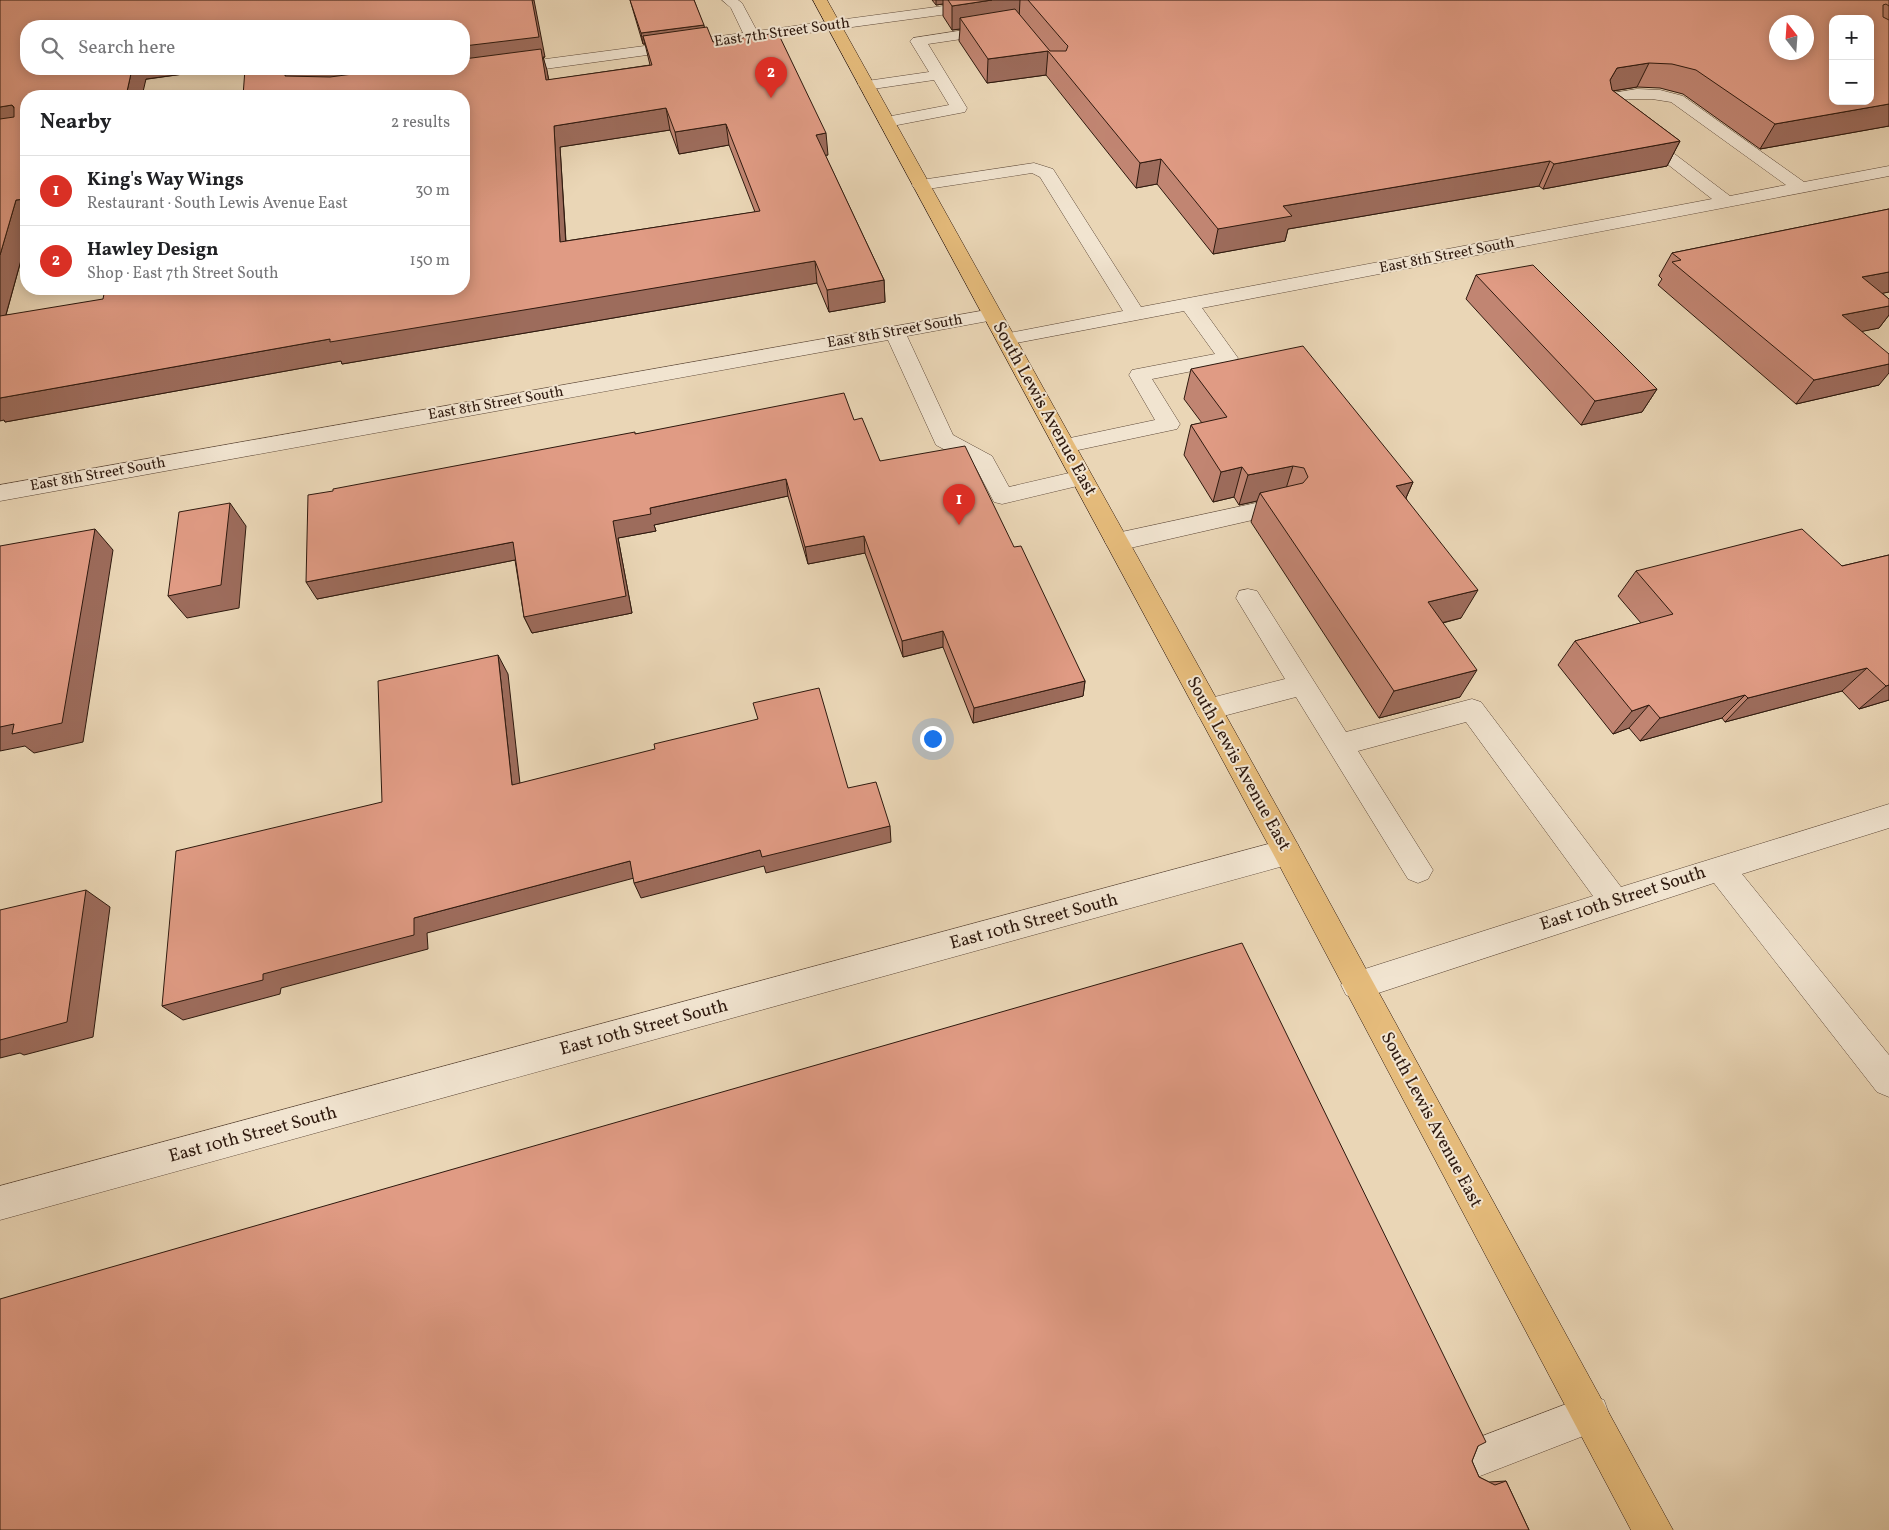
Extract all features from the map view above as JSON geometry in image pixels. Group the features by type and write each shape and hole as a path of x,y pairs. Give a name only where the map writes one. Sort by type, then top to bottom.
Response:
{"main road":[{"name":"South Lewis Avenue East","path":"820,0 1287,852 1357,985 1653,1530"}],"street":[{"path":"729,0 737,6 753,37"},
{"name":"East 7th Street South","path":"491,71 1022,0"},
{"path":"938,12 954,36"},
{"path":"887,122 959,108 918,41 1010,28"},
{"path":"866,85 939,75"},
{"path":"1727,202 1610,113 1608,105 1612,98 1640,92 1657,93 1677,99 1801,188"},
{"path":"921,185 1034,168 1047,173 1136,315"},
{"name":"East 8th Street South","path":"1006,339 1889,172"},
{"path":"1064,446 1169,424 1139,375 1228,358 1190,305"},
{"name":"East 8th Street South","path":"0,493 992,315"},
{"path":"895,332 944,440 984,461 1002,496 1082,478"},
{"path":"1117,542 1284,505"},
{"path":"1248,598 1418,870"},
{"path":"1208,708 1302,685"},
{"path":"1340,745 1472,710 1615,902"},
{"name":"East 10th Street South","path":"1357,985 1720,868 1889,816"},
{"name":"East 10th Street South","path":"0,1204 1287,852"},
{"path":"1720,868 1889,1081"},
{"path":"1457,1465 1590,1414"}],"building":[{"path":"0,0 532,0 539,37 470,45 470,20 20,20 20,75 131,75 127,90 20,90 20,200 16,200 0,255 0,119 14,117 14,107 12,105 0,107"},
{"path":"630,0 694,0 704,25 641,33"},
{"path":"948,0 992,0 952,6"},
{"path":"1028,0 1889,0 1889,6 1883,5 1883,17 1889,20 1889,104 1775,124 1696,70 1672,64 1649,63 1617,68 1610,80 1612,90 1680,141 1554,164 1550,161 1283,206 1292,216 1218,229 1161,159 1140,163 1048,51 988,59 960,18 1015,9 1050,51 1066,51 1068,46"},
{"path":"707,27 713,42 778,33 826,133 816,135 884,280 827,290 815,261 330,342 330,339 0,398 0,316 103,299 104,295 470,295 470,90 243,90 245,75 330,77 345,75 470,75 470,58 541,49 546,80 652,65 643,36","holes":["666,108 675,132 726,124 760,211 560,242 554,126"]},
{"path":"1889,209 1889,272 1862,277 1889,299 1889,306 1842,315 1889,354 1889,364 1814,380 1672,262 1681,260 1672,253"},
{"path":"1533,265 1657,389 1595,401 1476,275"},
{"path":"1303,346 1413,482 1396,486 1478,590 1428,602 1477,670 1394,691 1260,493 1303,483 1308,477 1304,468 1293,466 1248,475 1242,467 1221,472 1191,425 1227,417 1191,369"},
{"path":"844,393 854,420 862,418 880,461 965,446 1014,547 1021,546 1085,681 974,708 943,631 902,641 864,536 805,547 786,479 650,508 651,514 613,521 626,596 524,617 513,542 306,582 308,495"},
{"path":"230,503 221,585 168,596 179,512"},
{"path":"95,529 62,723 12,734 14,724 0,727 0,546"},
{"path":"1802,529 1842,566 1889,555 1889,685 1886,686 1867,668 1748,698 1745,695 1660,718 1649,705 1632,711 1575,641 1673,614 1636,571"},
{"path":"498,655 512,785 655,749 654,744 758,719 753,703 819,688 848,788 876,782 890,826 762,857 760,850 634,883 630,861 414,918 414,935 263,974 263,980 162,1006 176,851 382,802 378,681"},
{"path":"86,890 67,1022 0,1040 0,910"},
{"path":"1242,943 1486,1442 1478,1446 1472,1461 1479,1477 1495,1485 1506,1481 1529,1530 0,1530 0,1299"}],"place":[{"name":"Hawley Design","path":"771,98"},
{"name":"King's Way Wings","path":"959,525"}]}
